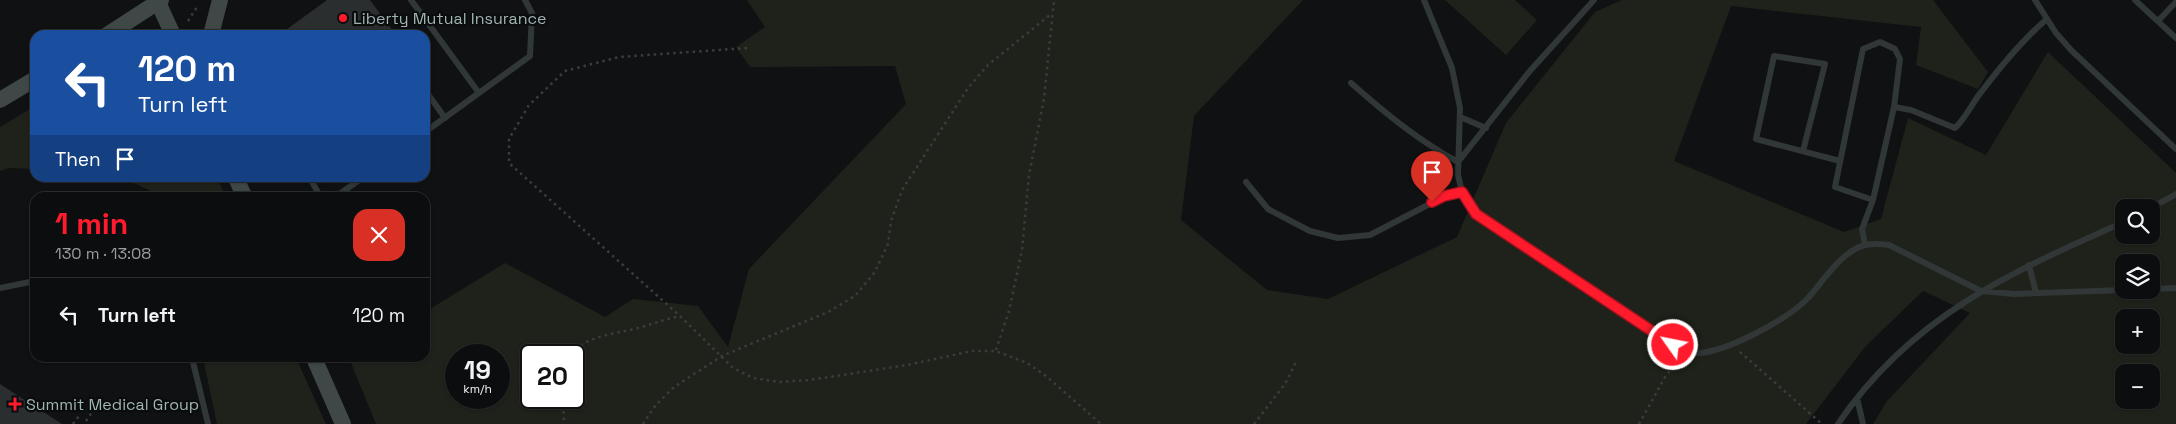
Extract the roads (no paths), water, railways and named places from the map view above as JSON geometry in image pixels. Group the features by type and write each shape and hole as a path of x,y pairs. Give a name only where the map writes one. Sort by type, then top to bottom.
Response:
{"main road":[{"path":"212,30 220,0"},
{"path":"116,30 159,1 171,30"},
{"path":"0,100 30,82"},
{"path":"316,362 343,424"}],"lane":[{"path":"411,0 479,93"},
{"path":"430,128 530,56 532,14 525,0"},
{"path":"1424,0 1452,68 1460,108 1458,174 1462,192 1476,214 1673,345 1686,351 1696,353 1732,344 1793,311 1806,300 1847,253 1872,243 1889,245 1981,291 2014,294 2115,290"},
{"path":"1458,162 1543,55 1594,0"},
{"path":"2134,0 2176,38"},
{"path":"2036,1 2047,19 2071,50 2176,149"},
{"path":"2158,21 2176,2"},
{"path":"1894,107 1911,110 1955,128 1988,84 2032,32 2047,19"},
{"path":"1865,245 1862,229 1874,200 1894,107 1900,59 1895,49 1880,42 1863,49 1835,186 1874,200"},
{"path":"1803,151 1825,64 1774,56 1756,139 1840,161"},
{"path":"1351,83 1392,119 1458,162"},
{"path":"430,97 445,118"},
{"path":"1460,117 1486,128"},
{"path":"342,192 356,182"},
{"path":"1246,182 1268,209 1310,231 1338,238 1370,235 1444,196 1462,192"},
{"path":"2160,203 2176,194"},
{"path":"1838,424 1857,398 1896,355 1924,330 1956,306 2028,265 2115,226"},
{"path":"2028,265 2036,293"},
{"path":"0,288 30,282"},
{"path":"2160,289 2176,288"},
{"path":"193,362 208,424"},
{"path":"1857,398 1863,424"}],"place":[{"name":"Liberty Mutual Insurance","path":"343,18"},
{"name":"Summit Medical Group","path":"15,404"}]}
